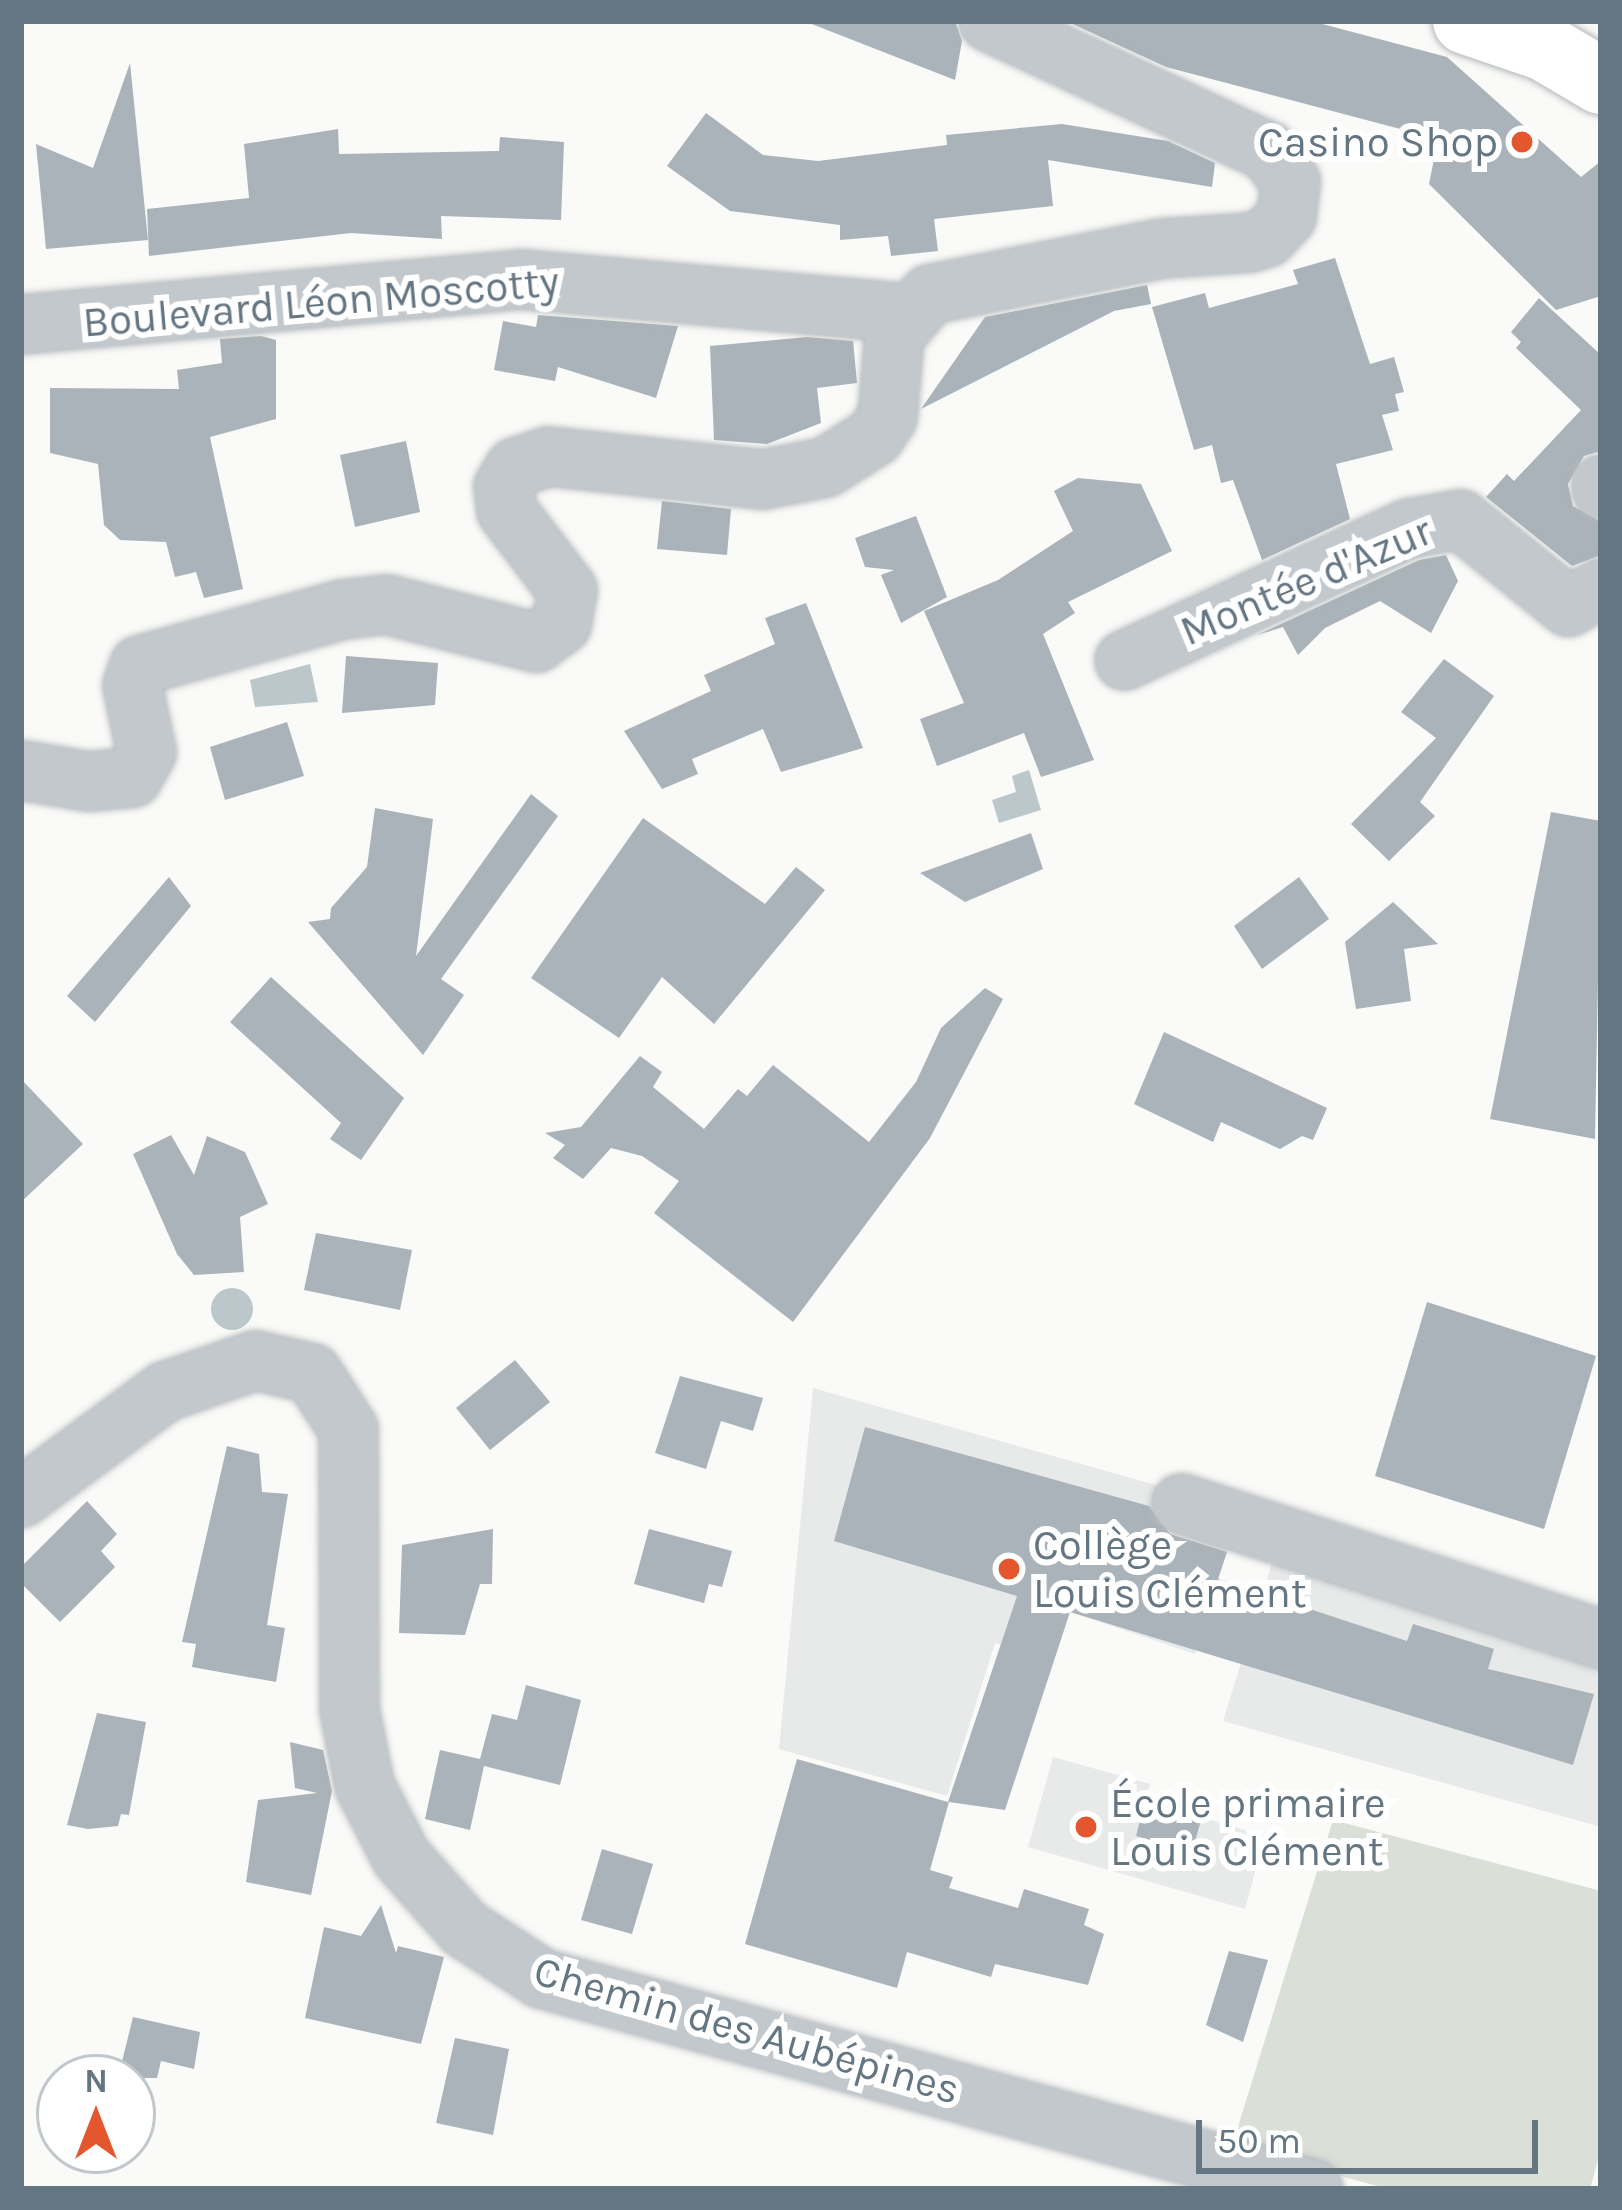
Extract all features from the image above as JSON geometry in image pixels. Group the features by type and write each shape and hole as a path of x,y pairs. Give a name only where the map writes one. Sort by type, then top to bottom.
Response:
{"main road":[{"path":"1466,21 1545,48 1601,81"}],"street":[{"path":"21,770 89,782 132,777 146,752 132,685 139,665 342,609 407,608 536,642 561,624 567,590 506,510 503,486 515,467 548,456 762,479 825,467 874,436 886,417 894,335 907,313 929,294 1027,272 1266,237 1290,206 1285,169 1267,152 988,21"},
{"name":"Boulevard Léon Moscotty","path":"21,324 520,279 907,313"},
{"name":"Montée d'Azur","path":"1124,660 1409,528 1460,518 1568,606 1601,588"},
{"name":"Chemin des Aubépines","path":"21,1497 164,1391 255,1360 312,1373 348,1429 350,1709 364,1785 401,1857 464,1928 541,1978 1137,2166 1312,2189"},
{"path":"1181,1504 1601,1639"}],"shaded area":[{"path":"310,664 318,702 255,707 250,680"},
{"path":"1029,770 1041,810 999,823 992,800 1016,792 1012,776"},
{"path":"232,1288 247,1294 253,1309 247,1324 232,1330 217,1324 211,1309 217,1294"},
{"name":"Collège Louis Clément","path":"813,1388 1184,1493 1234,1529 1195,1654 1061,1609 1048,1658 995,1643 947,1796 779,1749"},
{"path":"1272,1563 1601,1662 1601,1827 1223,1721"},
{"name":"École primaire Louis Clément","path":"1053,1757 1150,1784 1136,1836 1192,1851 1202,1817 1265,1836 1245,1909 1028,1847"},
{"path":"1333,1820 1601,1891 1601,2149 1590,2189 1388,2189 1232,2146"}],"building":[{"path":"804,21 955,21 962,41 955,80"},
{"path":"1066,21 1311,21 1447,57 1581,177 1601,161 1601,296 1556,310 1429,184 1438,139 1166,67"},
{"path":"130,63 148,240 46,249 36,144 93,168"},
{"path":"706,113 763,155 818,161 947,145 946,135 1062,124 1168,141 1215,163 1212,187 1048,160 1053,206 934,219 938,251 891,256 888,236 840,240 840,225 730,211 667,166"},
{"path":"338,129 339,154 499,151 500,137 564,142 561,220 441,216 442,239 351,233 149,256 147,209 249,198 244,144"},
{"path":"1335,258 1370,364 1394,357 1404,392 1395,394 1399,411 1382,415 1393,450 1336,464 1350,519 1262,560 1233,480 1221,483 1212,445 1194,450 1152,307 1205,293 1209,308 1298,284 1293,270"},
{"path":"1147,285 1151,304 1114,311 921,409 985,317"},
{"path":"1539,298 1601,355 1601,451 1584,456 1568,484 1573,506 1601,522 1601,555 1572,566 1486,497 1507,474 1514,481 1581,410 1516,348 1521,342 1511,332"},
{"path":"538,315 678,326 656,398 558,367 555,381 494,370 503,321 536,327"},
{"path":"261,336 276,340 276,419 210,437 243,589 204,598 196,572 175,577 166,542 120,540 104,525 98,464 50,453 50,388 179,389 177,370 222,363 220,339"},
{"path":"807,337 853,341 857,383 817,388 821,423 767,444 714,440 710,346"},
{"path":"406,441 420,512 355,527 340,455"},
{"path":"1078,478 1141,484 1172,551 1068,602 1075,613 1043,634 1094,760 1041,777 1024,733 937,766 920,719 964,703 924,611 998,580 1073,531 1054,491"},
{"path":"662,501 731,509 727,555 657,549"},
{"path":"916,516 947,597 901,623 881,575 894,570 865,567 855,538"},
{"path":"1446,555 1458,581 1431,633 1380,601 1325,628 1298,655 1283,627 1257,635 1419,560"},
{"path":"806,603 863,748 781,772 763,729 692,759 698,774 662,789 624,731 711,691 704,675 775,644 765,618"},
{"path":"346,656 438,663 435,705 342,713"},
{"path":"1444,659 1494,696 1420,802 1435,816 1389,861 1351,824 1436,738 1401,712"},
{"path":"287,722 304,776 225,800 210,747"},
{"path":"531,794 558,816 441,979 464,995 423,1055 308,922 330,919 331,908 367,867 375,808 433,819 416,956"},
{"path":"1551,812 1601,821 1595,1139 1490,1119"},
{"path":"643,818 765,904 796,867 825,890 714,1024 662,977 619,1038 531,978"},
{"path":"1031,833 1043,869 965,902 920,873"},
{"path":"169,877 191,906 95,1022 67,996"},
{"path":"1299,877 1329,919 1262,969 1234,926"},
{"path":"1393,902 1438,944 1404,949 1411,1001 1356,1009 1345,942"},
{"path":"271,977 404,1098 361,1160 330,1139 341,1123 230,1022"},
{"path":"985,988 1003,999 930,1138 793,1322 654,1213 679,1181 642,1156 611,1148 583,1179 553,1158 565,1145 545,1133 581,1127 640,1056 662,1072 653,1087 704,1129 738,1089 747,1096 773,1065 869,1142 916,1082 941,1028"},
{"path":"1164,1032 1327,1108 1313,1140 1302,1136 1280,1149 1221,1122 1213,1142 1134,1104"},
{"path":"21,1079 83,1144 21,1202"},
{"path":"171,1135 194,1175 207,1136 245,1152 268,1204 240,1217 244,1272 194,1275 177,1254 133,1154"},
{"path":"316,1233 412,1250 400,1310 304,1290"},
{"path":"1427,1302 1596,1356 1544,1529 1375,1476"},
{"path":"515,1360 550,1402 490,1450 456,1408"},
{"path":"680,1376 763,1398 753,1431 721,1421 706,1469 655,1453"},
{"path":"865,1427 1149,1506 1170,1534 1227,1552 1218,1579 1407,1641 1413,1624 1494,1649 1488,1669 1594,1694 1573,1765 1070,1612 1005,1810 949,1802 930,1870 953,1877 949,1888 1018,1908 1024,1889 1089,1909 1084,1925 1104,1934 1088,1985 995,1964 991,1977 907,1952 897,1988 745,1944 797,1759 948,1802 1017,1596 834,1541"},
{"path":"227,1446 259,1454 262,1492 288,1494 267,1625 285,1628 276,1682 192,1667 196,1644 182,1642"},
{"path":"87,1501 117,1534 101,1551 115,1567 60,1622 21,1583 21,1567"},
{"path":"493,1529 492,1584 480,1584 465,1635 399,1633 402,1545"},
{"path":"649,1529 732,1551 722,1587 709,1584 704,1603 634,1584"},
{"path":"526,1685 581,1700 560,1785 484,1766 470,1830 425,1819 440,1750 480,1759 492,1714 517,1720"},
{"path":"97,1713 146,1722 129,1815 121,1814 118,1826 88,1829 67,1825"},
{"path":"290,1742 323,1750 332,1791 311,1895 246,1882 258,1800 317,1793 295,1788"},
{"path":"1145,1801 1202,1817 1192,1852 1136,1836"},
{"path":"602,1849 653,1864 632,1934 581,1920"},
{"path":"381,1905 396,1953 398,1946 444,1957 421,2044 305,2018 324,1927 361,1936"},
{"path":"1229,1951 1268,1960 1243,2042 1206,2025"},
{"path":"133,2017 200,2032 194,2069 161,2061 156,2078 156,2054 124,2054"},
{"path":"455,2038 509,2049 493,2135 436,2123"}],"place":[{"name":"Casino Shop","path":"1522,142"},
{"name":"Collège Louis Clément","path":"1009,1569"},
{"name":"École primaire Louis Clément","path":"1086,1827"}]}
